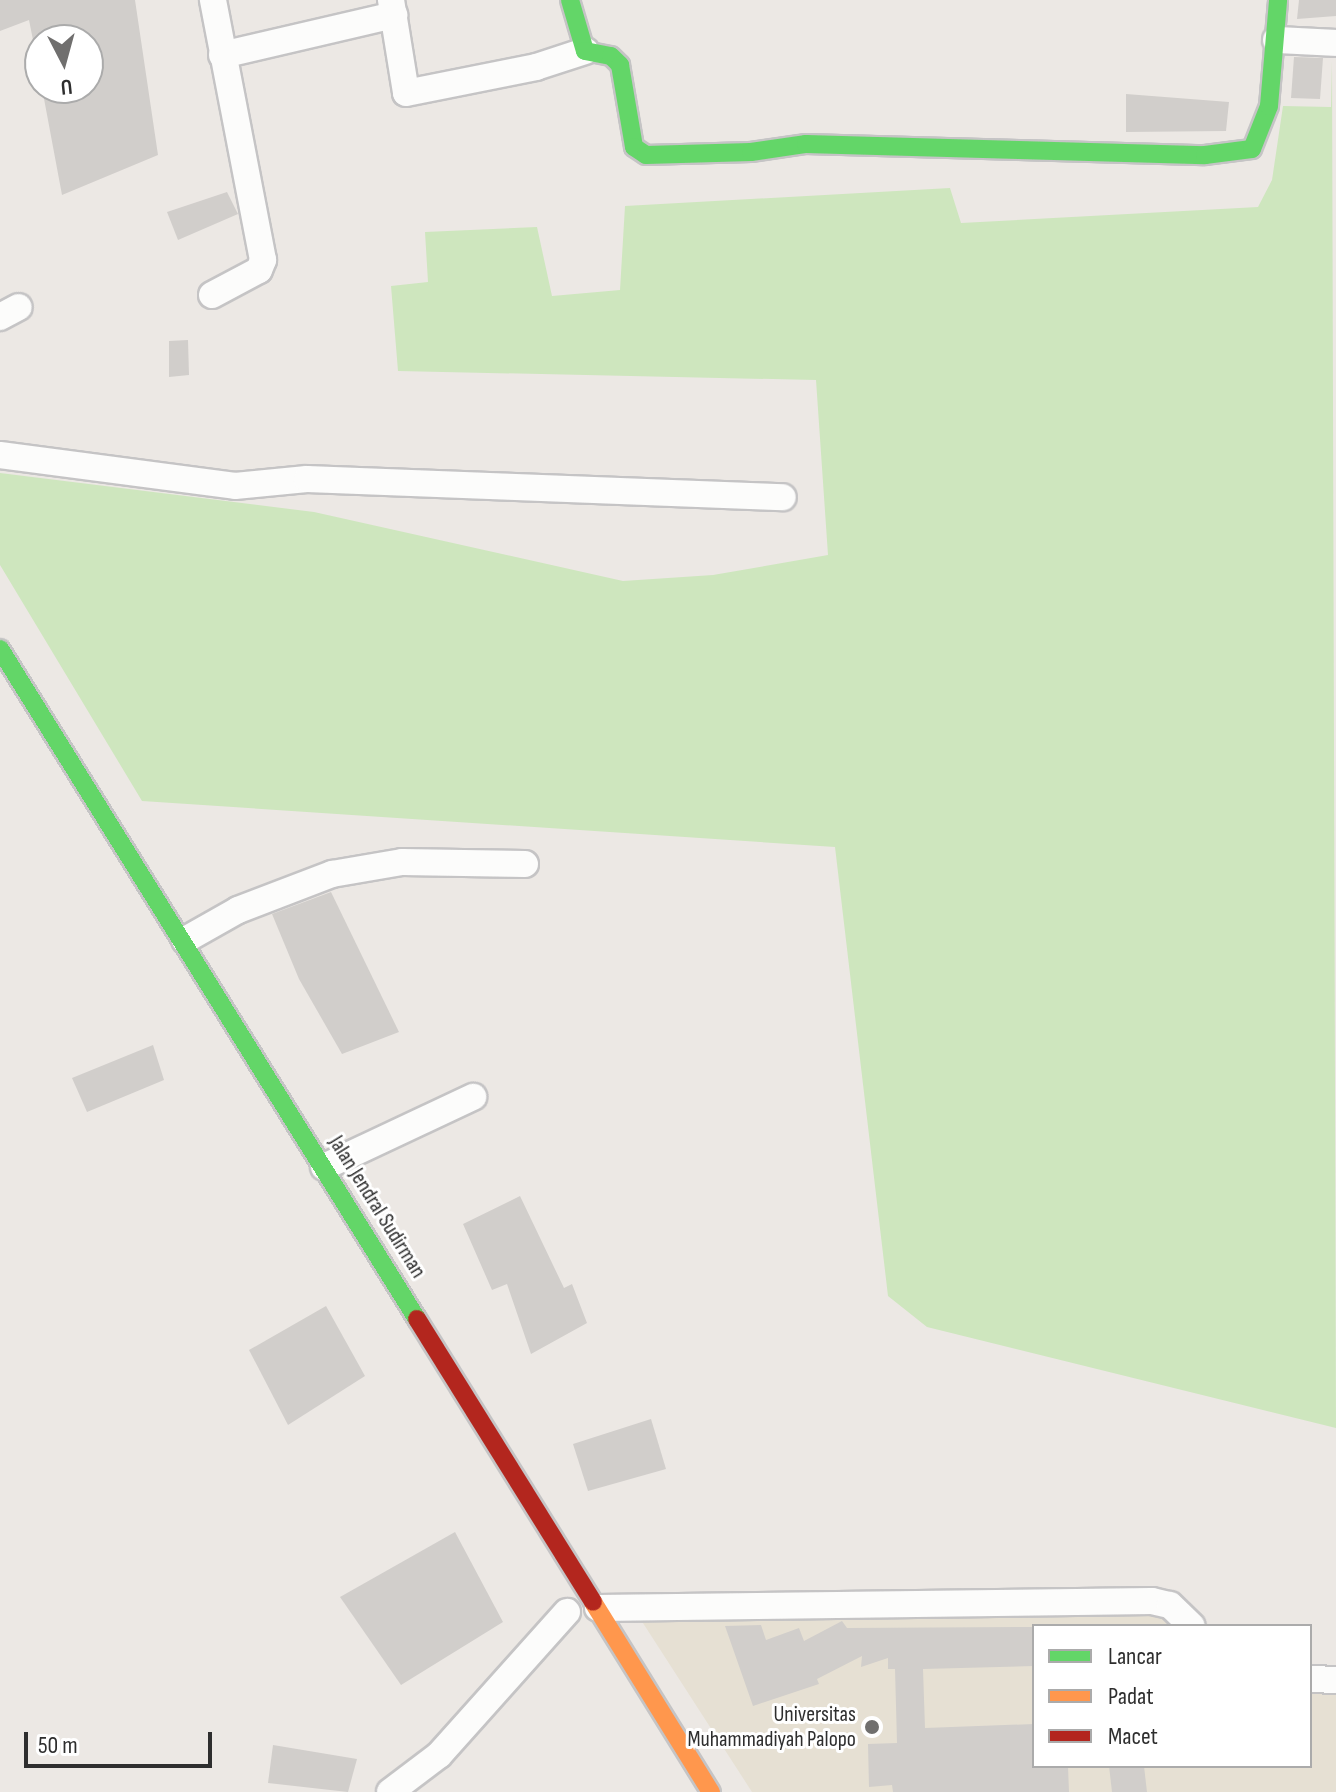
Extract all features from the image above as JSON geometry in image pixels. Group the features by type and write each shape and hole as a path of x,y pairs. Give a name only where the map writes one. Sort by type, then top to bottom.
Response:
{"main road":[{"path":"570,0 585,51 611,56 620,65 634,147 646,155 751,152 806,144 1205,155 1252,149 1269,106 1278,0"},
{"name":"Jalan Jendral Sudirman","path":"0,649 185,940 711,1792"}],"street":[{"path":"212,295 259,270 263,260 213,0"},
{"path":"222,55 392,7 406,93 536,67 585,51"},
{"path":"1276,40 1336,43"},
{"path":"0,455 235,486 307,479 783,497"},
{"path":"185,940 238,910 332,874 402,862 525,864"},
{"path":"324,1167 473,1097"},
{"path":"598,1608 1152,1601 1170,1605 1190,1624"},
{"path":"390,1792 439,1755 567,1611"},
{"path":"1312,1679 1336,1680"}],"shaded area":[{"name":"Universitas Muhammadiyah Palopo","path":"1165,1607 1181,1624 1032,1624 1032,1768 1312,1768 1312,1688 1336,1689 1336,1792 752,1792 641,1620"}],"green space":[{"path":"1332,60 1336,1428 927,1327 888,1296 835,847 142,801 0,565 0,473 314,512 623,581 713,575 828,555 816,380 398,371 391,286 428,282 425,232 537,227 552,296 620,290 625,206 950,188 961,223 1258,207 1272,180 1283,106 1331,107"}],"building":[{"path":"0,0 135,0 158,155 62,195 45,104 104,104 104,24 30,24 29,20 0,31"},
{"path":"1299,0 1336,0 1336,16 1297,19"},
{"path":"1294,57 1323,58 1320,99 1291,98"},
{"path":"1126,94 1229,102 1226,131 1126,132"},
{"path":"227,192 238,214 178,240 167,212"},
{"path":"188,340 189,375 169,377 169,341"},
{"path":"331,892 399,1032 342,1054 299,979 272,914"},
{"path":"153,1045 164,1080 87,1112 72,1078"},
{"path":"520,1196 564,1288 572,1284 587,1323 531,1354 507,1284 492,1290 463,1224"},
{"path":"326,1306 365,1376 288,1425 249,1350"},
{"path":"651,1419 666,1469 588,1491 573,1444"},
{"path":"455,1532 503,1622 401,1685 340,1597"},
{"path":"842,1621 847,1628 1032,1627 1032,1666 923,1669 925,1728 1032,1724 1032,1768 1068,1768 1069,1792 893,1792 892,1785 869,1787 868,1744 897,1743 895,1669 888,1669 888,1658 861,1667 862,1656 817,1679 819,1684 753,1706 725,1626 761,1625 766,1640 799,1628 804,1641"},
{"path":"273,1745 357,1759 348,1792 268,1783"},
{"path":"1109,1768 1144,1768 1147,1792 1112,1792"}],"traffic: fast":[{"path":"570,0 585,51 611,56 620,65 634,147 646,155 751,152 806,144 1205,155 1252,149 1269,106 1278,0"},
{"path":"0,649 417,1319"}],"traffic: slow":[{"path":"593,1602 711,1792"}],"traffic: jam":[{"path":"417,1319 593,1602"}],"place":[{"name":"Universitas Muhammadiyah Palopo","path":"872,1727"}]}
